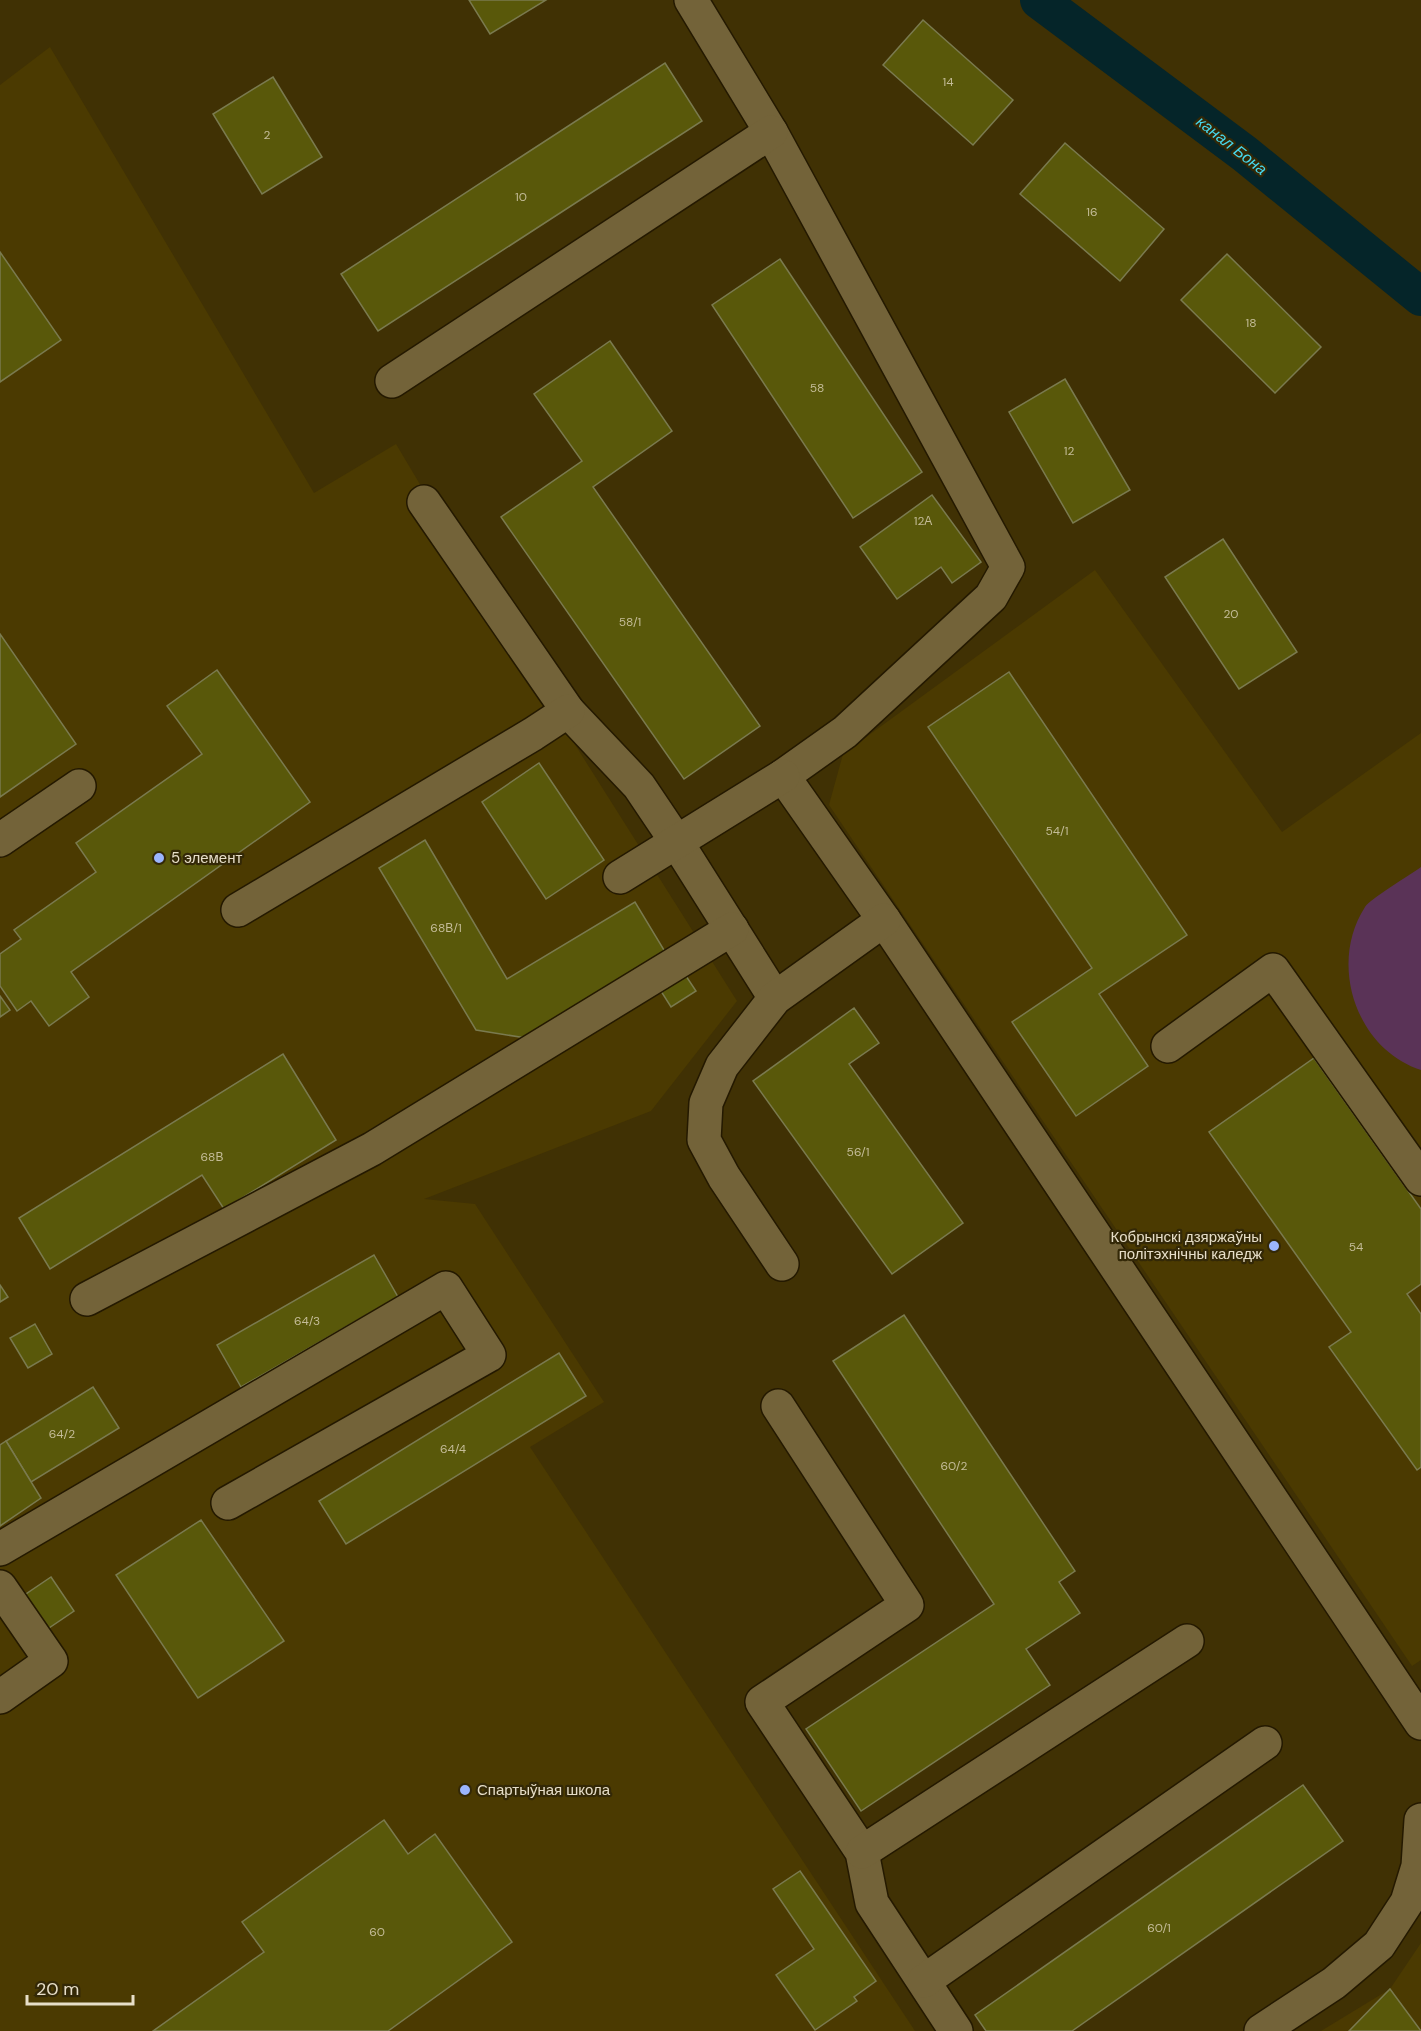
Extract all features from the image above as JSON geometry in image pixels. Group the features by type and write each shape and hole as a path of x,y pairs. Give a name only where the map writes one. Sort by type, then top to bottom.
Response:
{"street":[{"path":"620,877 783,776 845,732 991,597 1008,567 771,132 691,0"},
{"path":"392,381 771,132"},
{"path":"424,502 568,711 639,786 775,998"},
{"path":"238,910 568,711"},
{"path":"783,776 884,920 1421,1723"},
{"path":"0,840 79,786"},
{"path":"782,1264 724,1177 704,1140 706,1102 722,1066 775,998 884,920"},
{"path":"87,1299 372,1149 732,929"},
{"path":"1168,1046 1273,970 1421,1179"},
{"path":"0,1549 446,1288 489,1355 228,1503"},
{"path":"778,1406 907,1605 762,1702 862,1852 872,1903 956,2031"},
{"path":"0,1587 51,1661 0,1697"},
{"path":"862,1852 1187,1641"},
{"path":"924,1981 1265,1743"},
{"path":"1261,2031 1334,1983 1379,1945 1407,1902 1418,1866 1421,1822"}],"shaded area":[{"path":"50,47 314,493 396,444 567,732 737,1001 651,1111 424,1199 475,1204 604,1402 530,1447 915,2031 0,2031 0,85"},
{"name":"Кобрынскі дзяржаўны політэхнічны каледж","path":"1095,570 1282,832 1421,733 1421,1660 1412,1666 829,805 843,754"},
{"path":"1421,867 1421,1070 1398,1059 1380,1044 1365,1024 1355,1002 1349,978 1349,954 1354,930 1368,903"},
{"path":"1421,1943 1421,2031 1321,2031 1390,1989"}],"building":[{"path":"469,0 546,0 490,34"},
{"path":"923,20 1013,100 973,145 883,65"},
{"path":"665,63 702,121 378,331 341,274"},
{"path":"273,77 322,157 262,194 213,114"},
{"path":"1065,143 1164,229 1120,281 1020,194"},
{"path":"0,252 61,340 0,382"},
{"path":"1227,254 1321,347 1275,393 1181,300"},
{"path":"780,259 922,472 853,518 712,305"},
{"path":"610,341 672,431 593,487 760,726 684,779 501,517 582,461 534,394"},
{"path":"1065,379 1130,490 1073,523 1009,412"},
{"path":"932,495 981,562 952,583 941,567 897,599 860,547"},
{"path":"1223,539 1297,652 1239,689 1165,577"},
{"path":"0,634 76,744 0,797"},
{"name":"5 элемент","path":"217,670 310,802 71,972 89,997 49,1026 31,1001 17,1011 0,986 0,954 21,939 14,930 96,872 76,843 202,754 167,706"},
{"path":"1009,672 1187,935 1099,994 1148,1066 1076,1116 1012,1022 1092,968 928,727"},
{"path":"539,763 604,860 546,899 482,802"},
{"path":"425,840 507,979 635,902 667,955 526,1038 476,1030 379,868"},
{"path":"684,973 696,991 671,1007 659,988"},
{"path":"0,996 10,1010 0,1017"},
{"path":"854,1008 879,1043 849,1064 963,1223 892,1274 753,1081"},
{"path":"283,1054 336,1140 224,1209 202,1175 50,1269 19,1218"},
{"path":"1314,1058 1421,1209 1421,1284 1407,1294 1421,1314 1421,1467 1417,1470 1329,1347 1351,1332 1209,1132"},
{"path":"374,1255 398,1297 241,1387 217,1345"},
{"path":"0,1285 8,1297 0,1302"},
{"path":"904,1315 1075,1571 1059,1582 1080,1613 1026,1649 1050,1685 861,1811 806,1729 994,1604 833,1361"},
{"path":"35,1324 52,1354 28,1368 10,1338"},
{"path":"559,1353 586,1396 346,1544 319,1501"},
{"path":"93,1387 119,1428 31,1482 6,1441"},
{"path":"6,1441 41,1498 0,1526 0,1445"},
{"path":"201,1520 284,1641 198,1698 116,1575"},
{"path":"51,1577 74,1611 46,1630 23,1596"},
{"path":"1303,1785 1343,1841 1072,2031 986,2031 975,2015"},
{"path":"384,1820 408,1854 435,1834 512,1942 388,2031 153,2031 264,1952 242,1922"},
{"path":"800,1871 876,1981 854,1997 857,2001 815,2030 776,1975 814,1949 773,1889"},
{"path":"1390,1989 1421,2031 1349,2031"}],"waterway":[{"name":"канал Бона","path":"1039,0 1245,154 1421,297"}],"place":[{"name":"5 элемент","path":"159,858"},
{"name":"Кобрынскі дзяржаўны політэхнічны каледж","path":"1274,1246"},
{"name":"Спартыўная школа","path":"465,1790"}]}
